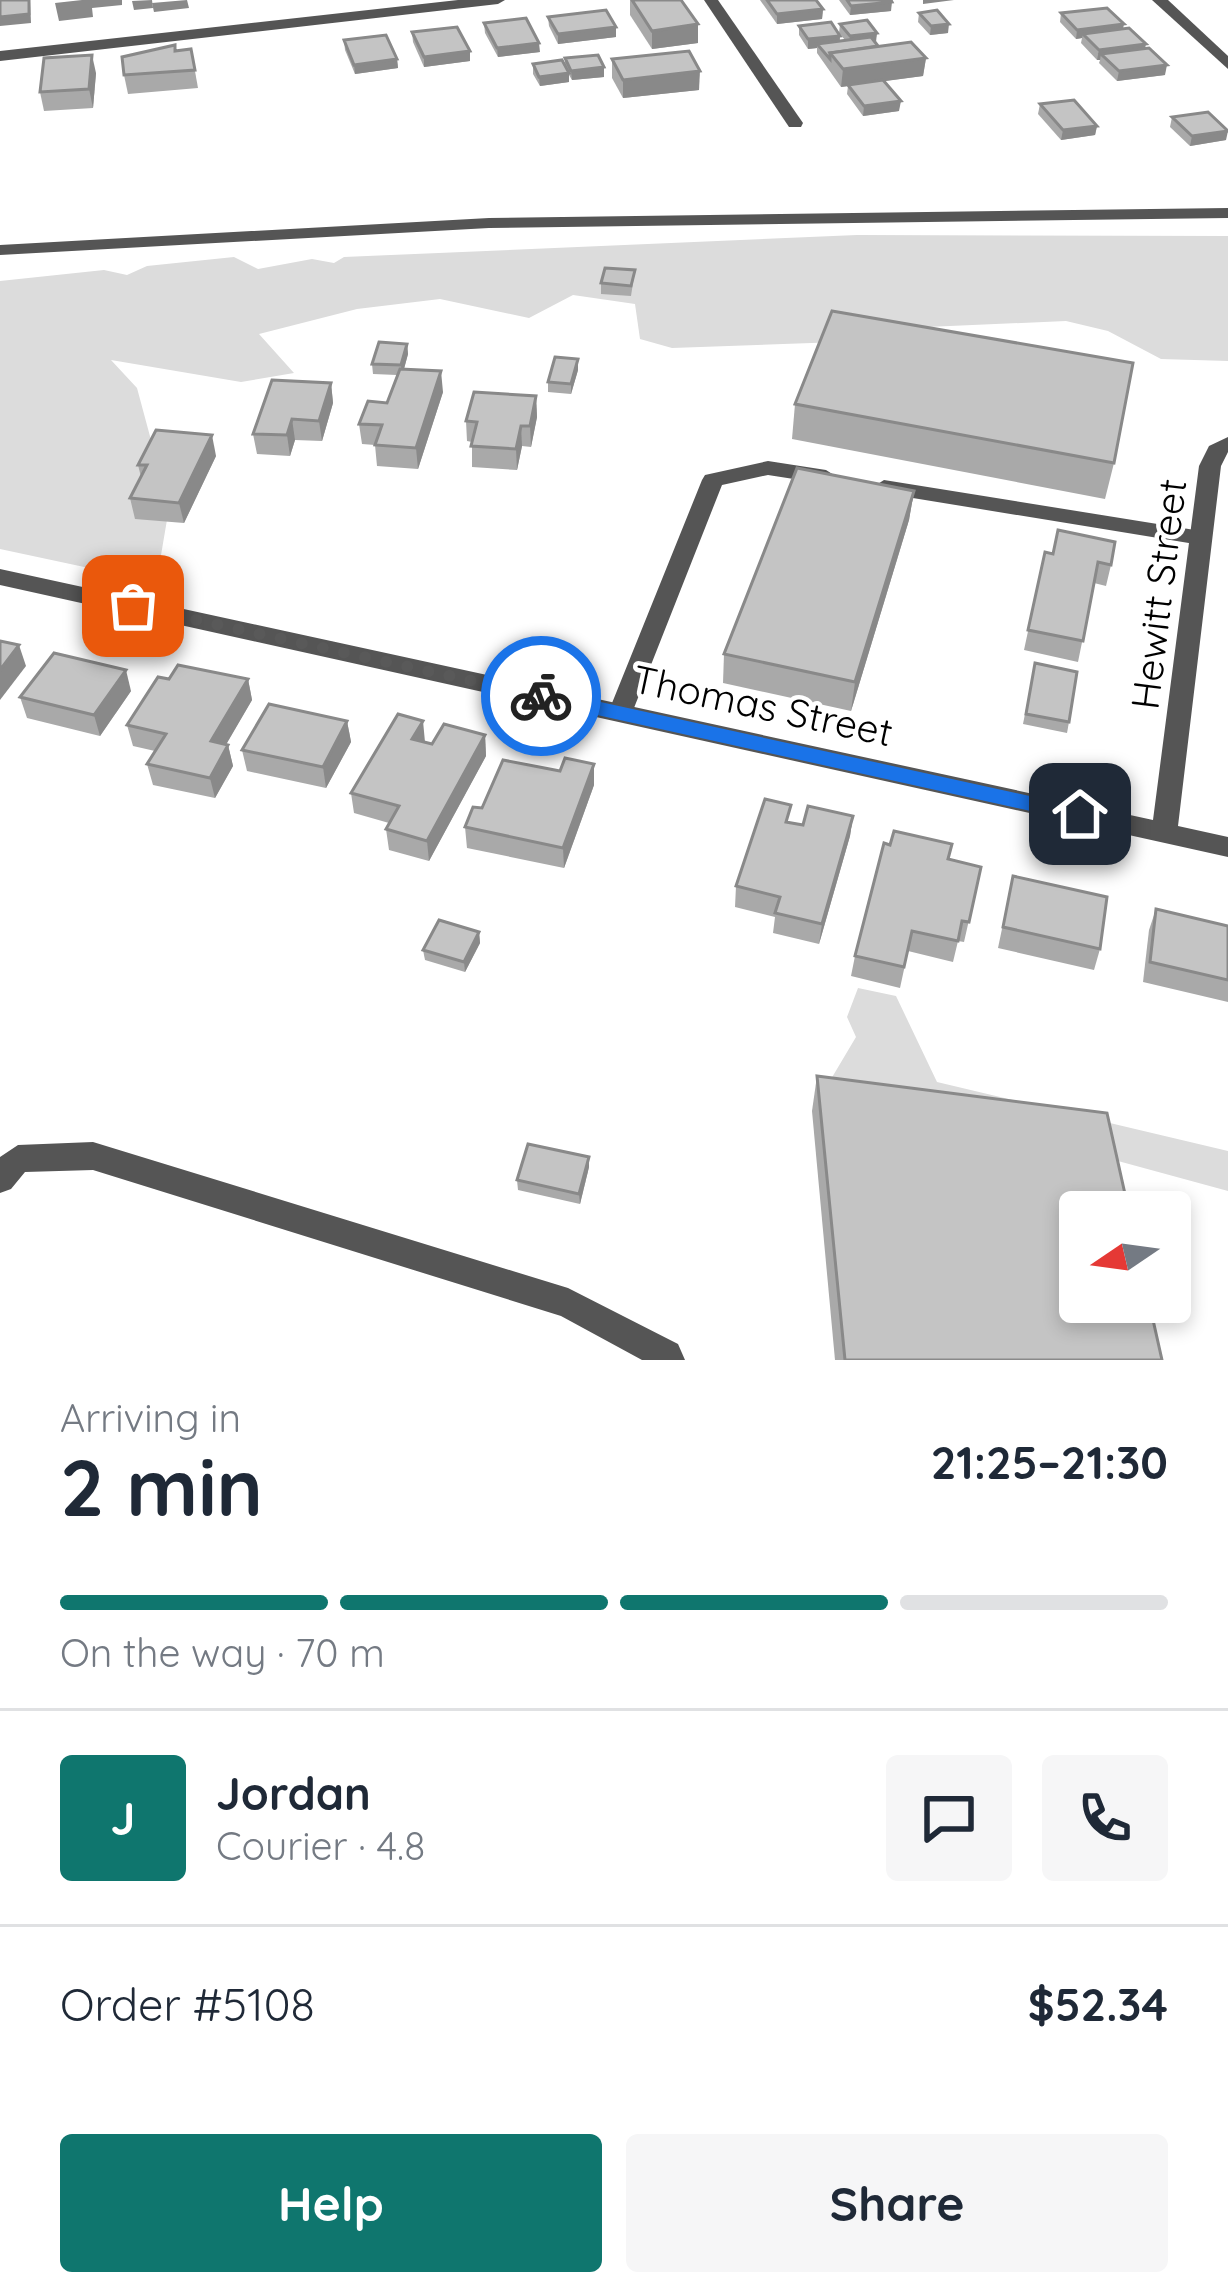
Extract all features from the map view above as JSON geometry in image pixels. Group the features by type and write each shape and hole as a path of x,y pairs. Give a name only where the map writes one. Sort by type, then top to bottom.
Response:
{"street":[{"path":"294,0 296,23"},
{"path":"0,56 499,0"},
{"path":"711,0 795,123"},
{"path":"1159,0 1228,64"},
{"path":"0,250 489,223 1228,213"},
{"name":"Hewitt Street","path":"1164,833 1210,466 1216,451 1228,443"},
{"path":"620,713 713,480 768,468 1201,538"},
{"name":"Thomas Street","path":"0,577 1228,847"},
{"path":"0,1178 18,1160 94,1156 568,1303 668,1360"}],"shaded area":[{"path":"857,235 1228,236 1228,361 1161,359 1108,331 1066,321 927,327 925,339 672,348 640,339 635,304 573,295 529,318 440,299 357,309 259,334 294,373 241,382 111,360 137,388 151,440 161,451 168,514 161,555 117,574 0,549 0,281 104,270 127,275 147,266 234,257 258,269 312,259 334,263 344,257"},
{"path":"858,988 896,996 937,1082 1228,1151 1228,1191 1096,1155 812,1111 856,1037 847,1017"}],"building":[{"path":"0,0 29,0 29,14 0,17"},
{"path":"632,0 681,0 698,24 652,31"},
{"path":"767,0 816,0 823,9 777,14"},
{"path":"847,0 891,0 892,2 851,6"},
{"path":"1107,8 1124,24 1077,30 1061,13"},
{"path":"606,10 616,27 558,34 548,17"},
{"path":"937,10 949,24 931,26 919,13"},
{"path":"526,18 539,43 497,48 484,23"},
{"path":"867,20 877,33 850,36 840,24"},
{"path":"831,22 840,36 808,39 799,26"},
{"path":"457,27 470,51 424,57 412,32"},
{"path":"1129,28 1146,44 1099,50 1083,34"},
{"path":"386,35 397,59 354,65 344,40"},
{"path":"871,37 878,46 830,53 830,59 817,44"},
{"path":"911,42 926,58 843,69 830,53"},
{"path":"175,45 175,51 191,49 195,70 124,75 122,57"},
{"path":"1149,48 1167,65 1119,71 1101,54"},
{"path":"689,51 700,71 623,80 612,59"},
{"path":"92,55 89,89 40,92 44,58"},
{"path":"598,55 604,67 571,71 565,58"},
{"path":"562,60 569,73 539,77 533,64"},
{"path":"883,80 901,101 864,106 848,85"},
{"path":"1074,100 1097,126 1063,130 1040,104"},
{"path":"1208,112 1228,131 1192,136 1172,117"},
{"path":"605,268 635,270 631,286 601,283"},
{"path":"832,311 1133,363 1114,463 795,404"},
{"path":"379,342 407,344 401,365 372,364"},
{"path":"555,357 578,359 571,384 548,382"},
{"path":"400,369 441,371 416,448 375,445 382,425 359,424 368,401 387,403"},
{"path":"272,380 331,383 319,421 292,419 287,435 253,434"},
{"path":"474,392 536,396 530,426 521,426 516,449 471,446 477,422 466,421"},
{"path":"156,430 212,435 179,503 130,498 147,465 138,465"},
{"path":"797,468 914,491 855,682 724,654"},
{"path":"1058,530 1115,542 1111,565 1098,562 1083,641 1028,630 1045,552 1053,554"},
{"path":"0,641 19,645 0,670"},
{"path":"54,653 126,670 94,715 20,697"},
{"path":"1035,663 1077,672 1069,722 1026,714"},
{"path":"178,665 248,679 211,741 228,745 210,778 147,764 166,734 127,725 158,677 169,679"},
{"path":"269,704 347,721 323,767 242,750"},
{"path":"398,714 423,721 412,739 432,744 444,724 485,735 427,841 386,829 399,806 351,793"},
{"path":"565,758 594,764 563,848 465,827 473,807 482,808 503,760 560,771"},
{"path":"765,799 791,805 786,822 803,825 808,806 853,816 822,924 775,913 780,897 736,886"},
{"path":"894,831 952,844 948,859 981,867 969,922 962,921 958,941 912,931 904,967 855,956 884,843 890,845"},
{"path":"1013,876 1107,897 1100,949 1003,927"},
{"path":"1156,909 1228,926 1228,980 1150,962"},
{"path":"439,920 479,932 464,962 423,950"},
{"path":"817,1076 1107,1113 1124,1191 1059,1191 1059,1323 1154,1323 1162,1360 845,1360"},
{"path":"528,1144 589,1157 579,1194 517,1180"}],"way so far":[{"path":"133,606 541,696"}],"route":[{"path":"541,696 1080,814"}]}
